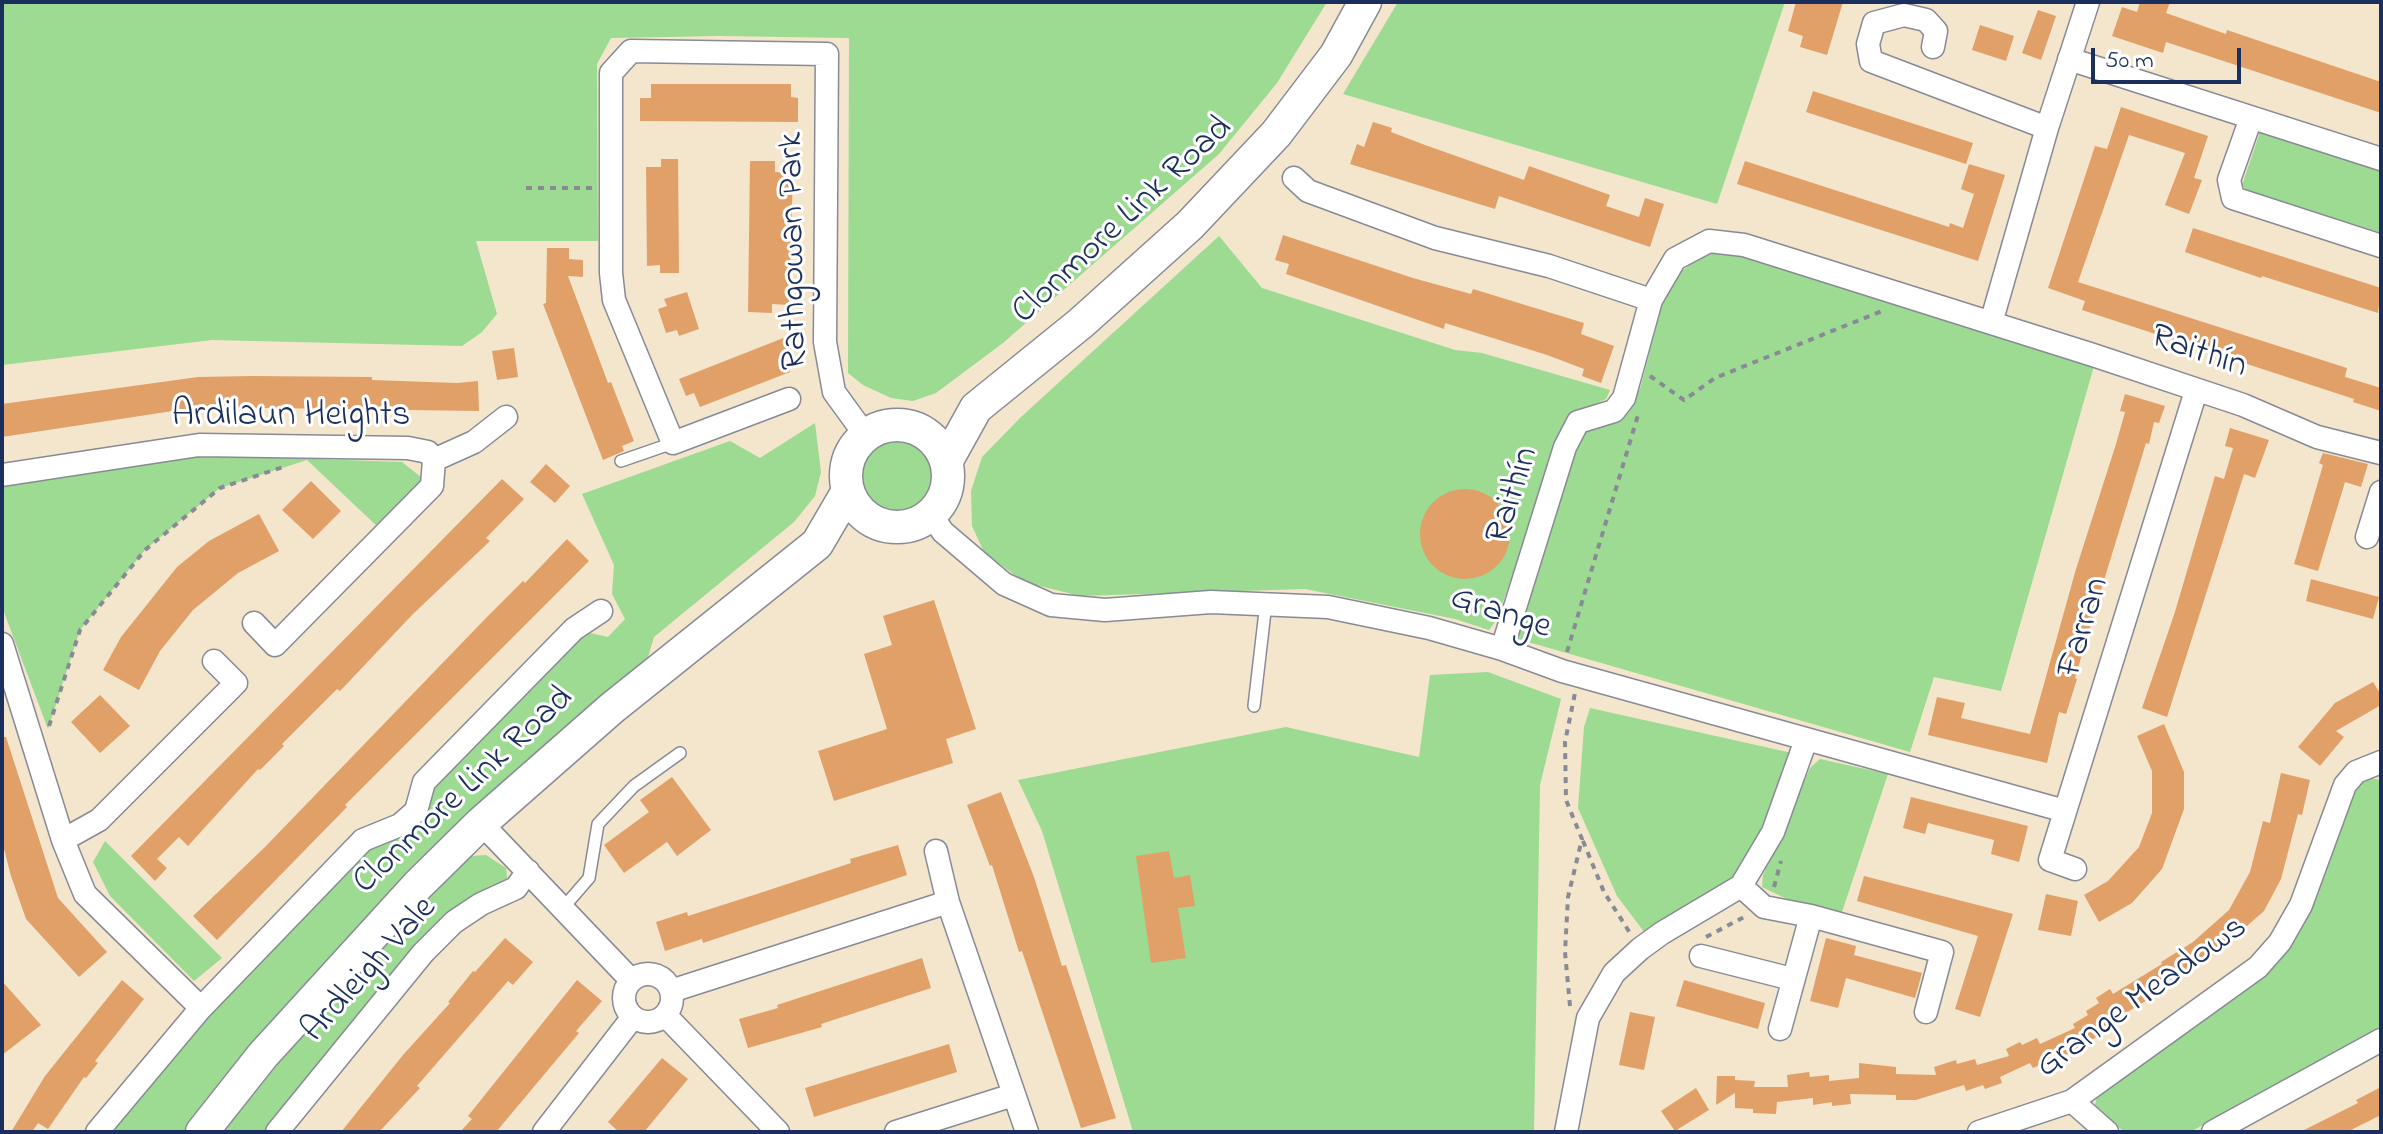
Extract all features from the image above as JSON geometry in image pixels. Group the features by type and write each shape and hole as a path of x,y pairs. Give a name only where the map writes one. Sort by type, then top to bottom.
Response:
{"main road":[{"name":"Clonmore Link Road","path":"946,462 976,408 1081,323 1190,225 1276,134 1336,55 1365,2"},
{"name":"Clonmore Link Road","path":"903,426 976,408"},
{"path":"890,426 903,426 918,430 940,449 946,462 946,491 931,515 905,527 891,527 864,516 854,504 846,476 855,447 866,436 890,426"},
{"name":"Clonmore Link Road","path":"202,1132 263,1055 418,885 481,823 612,708 817,544 848,491"},
{"name":"Clonmore Link Road","path":"817,544 891,527"}],"street":[{"path":"1991,323 2047,128 2088,2"},
{"path":"1933,47 1936,31 1926,20 1904,15 1874,23 1868,44 1871,61 2047,128"},
{"name":"Rathgowan Park","path":"611,187 611,73 631,51 827,54 825,342 834,392 866,436"},
{"path":"2069,59 2381,159"},
{"path":"2251,118 2229,180 2233,198 2381,246"},
{"path":"1294,178 1308,191 1435,238 1549,266 1651,300"},
{"path":"611,187 614,300 673,443 789,399"},
{"name":"Raithín","path":"1502,649 1565,447 1578,422 1614,411 1624,398 1651,300 1675,259 1709,241 1744,245 2243,405 2317,437 2381,453"},
{"name":"Farran","path":"2075,869 2050,860 2196,391"},
{"name":"Ardilaun Heights","path":"434,460 474,442 506,417"},
{"name":"Ardilaun Heights","path":"2,475 199,445 408,448 428,452 434,460 432,486 275,645 254,623"},
{"path":"2367,537 2381,492"},
{"name":"Grange","path":"931,515 943,532 1004,584 1051,605 1105,610 1211,602 1328,607 1429,628 1502,649 1562,671 2065,811"},
{"path":"97,1132 201,1008 363,840 400,825 416,811 424,782 574,629 601,611"},
{"path":"2,644 63,840 85,894 201,1008"},
{"path":"63,840 99,820 236,683 214,661"},
{"path":"1566,1132 1588,1018 1614,973 1640,949 1741,886 1773,832 1806,740"},
{"name":"Grange Meadows","path":"1979,1132 2072,1101 2258,967 2280,942 2301,905 2345,785 2356,772 2381,762"},
{"path":"481,823 631,980"},
{"path":"936,851 948,902 1027,1132"},
{"name":"Ardleigh Vale","path":"277,1132 443,932 481,904 516,888 528,871"},
{"path":"1741,886 1764,907 1811,916 1942,952 1926,1012"},
{"path":"671,991 948,902"},
{"path":"1780,1029 1811,916"},
{"path":"1701,956 1792,979"},
{"path":"654,974 662,978 671,991 671,1004 665,1015 646,1022 628,1012 624,992 631,980 638,975 654,974"},
{"path":"665,1015 778,1132"},
{"path":"544,1132 633,1017"},
{"path":"2213,1132 2381,1040"},
{"path":"896,1132 1013,1095"},
{"path":"2072,1101 2107,1132"}],"lane":[{"path":"621,461 673,443"},
{"path":"1254,706 1266,603"},
{"path":"563,908 589,878 598,824 634,786 680,753"}],"path":[{"path":"526,188 611,187"},
{"path":"1633,365 1684,400 1715,378 1914,299"},
{"path":"1624,398 1640,408 1557,683 1576,688 1565,742 1566,800 1604,892 1640,949"},
{"path":"37,754 80,630 145,550 220,488 292,465"},
{"path":"1571,1011 1565,952 1568,897 1582,839"}],"green space":[{"path":"2,2 1327,2 1277,83 1219,154 1003,343 936,393 913,401 891,398 863,385 848,373 849,38 611,38 597,64 598,241 476,241 497,314 482,332 462,346 212,340 2,365"},
{"path":"1398,2 1785,2 1717,204 1343,94"},
{"path":"2269,131 2381,168 2381,233 2248,192 2242,185 2260,132"},
{"path":"1219,236 1262,288 1455,350 1482,353 1610,390 1606,399 1575,413 1563,430 1497,619 1489,630 1455,619 1305,589 1080,596 1024,582 984,552 972,526 971,491 982,457 1021,417"},
{"path":"1721,251 1737,251 2094,366 2001,691 1934,677 1910,752 1518,639 1582,432 1628,410 1640,389 1665,293 1675,277 1699,257"},
{"path":"815,423 821,472 815,496 794,522 654,637 644,670 187,1132 112,1132 260,953 381,838 415,828 435,782 586,632 608,637 625,619 612,594 614,565 582,494 730,441 760,458"},
{"path":"897,438 911,441 924,449 932,462 935,476 932,490 924,503 911,511 897,514 883,511 870,503 862,490 859,476 862,462 870,449 883,441"},
{"path":"202,455 402,462 426,481 380,529 307,460 220,488 145,550 80,630 48,729 2,607 2,482"},
{"path":"1488,672 1561,699 1540,785 1534,1132 1133,1132 1042,831 1018,780 1286,727 1419,757 1430,675"},
{"path":"1590,708 1792,753 1752,871 1651,941 1617,896 1578,808 1584,727"},
{"path":"1820,759 1888,774 1841,915 1791,901 1762,887 1763,875 1810,768"},
{"path":"2359,780 2381,780 2381,1029 2190,1132 2124,1132 2095,1105 2098,1092 2265,974 2340,811"},
{"path":"105,841 222,958 194,981 110,896 93,862"},
{"path":"486,855 506,868 508,885 381,987 266,1132 224,1132 323,1007 419,905 471,856"}],"building":[{"path":"1796,2 1843,2 1827,55 1800,47 1803,36 1788,31"},
{"path":"2140,2 2170,2 2166,13 2226,34 2227,30 2381,82 2381,113 2166,42 2163,53 2112,36 2122,7 2137,12"},
{"path":"2038,10 2056,16 2041,60 2022,53"},
{"path":"1980,25 2014,36 2006,61 1972,50"},
{"path":"651,84 791,84 791,97 798,98 798,122 640,121 640,98 651,98"},
{"path":"1813,91 1973,143 1966,164 1806,112"},
{"path":"2121,107 2208,136 2194,178 2202,180 2189,214 2165,205 2185,153 2129,135 2078,282 2347,368 2345,377 2381,388 2381,411 2353,402 2354,399 2082,310 2085,301 2048,288 2095,146 2107,149"},
{"path":"1373,122 1392,128 1391,132 1524,180 1529,166 1610,195 1606,206 1639,217 1645,198 1664,204 1650,247 1499,196 1495,209 1350,164 1357,144 1364,147"},
{"path":"661,159 678,159 679,273 660,273 660,265 647,266 646,167 661,167"},
{"path":"750,161 775,161 775,172 793,173 789,305 772,304 772,313 748,312"},
{"path":"1745,161 1949,227 1950,223 1963,228 1974,194 1961,189 1969,164 2005,175 1978,261 1737,184"},
{"path":"2193,228 2381,288 2378,313 2185,252"},
{"path":"1283,235 1413,278 1471,294 1473,289 1584,323 1581,334 1614,346 1601,383 1582,376 1584,369 1547,355 1445,323 1444,329 1286,274 1289,264 1275,260"},
{"path":"547,248 569,248 569,259 583,260 583,277 568,276 608,383 611,382 634,441 622,446 624,451 603,460 543,304 546,303"},
{"path":"687,292 699,329 679,336 677,330 666,333 658,309 667,306 664,299"},
{"path":"786,337 793,354 785,357 790,372 700,407 694,393 686,396 679,379"},
{"path":"514,348 518,377 497,380 492,351"},
{"path":"198,377 372,377 372,380 457,383 478,381 479,411 199,407 2,437 2,404"},
{"path":"2125,394 2165,406 2159,423 2154,422 2149,444 2146,443 2077,679 2066,714 2059,712 2047,763 1928,735 1937,697 1965,703 1961,718 2030,734 2076,569 2125,412 2120,411"},
{"path":"2230,428 2269,440 2255,478 2244,474 2167,717 2142,708 2174,615 2215,476 2224,479 2233,448 2225,446"},
{"path":"2323,453 2368,464 2361,487 2345,482 2318,571 2294,564 2323,465 2319,463"},
{"path":"546,464 570,486 555,503 530,482"},
{"path":"502,479 524,499 486,538 490,541 413,614 340,691 337,689 282,744 284,746 258,769 188,846 179,837 157,859 167,868 155,881 131,856"},
{"path":"311,481 341,511 313,539 282,510"},
{"path":"1465,489 1482,492 1497,502 1507,517 1510,534 1507,551 1497,566 1482,576 1465,579 1448,576 1433,566 1423,551 1420,534 1423,517 1433,502 1448,492"},
{"path":"259,514 279,551 238,573 193,610 160,651 139,690 103,670 121,637 177,567 209,541"},
{"path":"567,539 589,561 345,805 347,807 217,940 193,916 265,847 486,618"},
{"path":"2311,579 2379,597 2373,619 2306,601"},
{"path":"934,600 976,729 946,739 953,763 834,801 818,751 887,729 864,654 892,645 883,616"},
{"path":"2373,682 2381,695 2381,705 2336,731 2344,737 2320,766 2298,747 2335,703"},
{"path":"100,695 130,726 100,753 71,722"},
{"path":"2164,724 2184,772 2184,809 2162,869 2132,903 2099,922 2084,895 2108,881 2139,847 2152,813 2152,771 2137,736"},
{"path":"2,737 6,737 58,898 107,952 79,977 26,919 11,876 2,841"},
{"path":"2281,773 2310,780 2281,879 2264,911 2215,954 2098,1030 2100,1035 2050,1065 2048,1061 2033,1068 2030,1063 2000,1077 2002,1083 1985,1089 1983,1085 1966,1091 1964,1085 1916,1100 1896,1100 1896,1095 1850,1094 1851,1104 1832,1106 1832,1102 1813,1105 1813,1098 1777,1102 1776,1114 1735,1108 1735,1093 1716,1105 1717,1076 1755,1081 1754,1087 1788,1087 1787,1075 1809,1072 1810,1077 1829,1075 1829,1081 1859,1078 1859,1063 1896,1067 1896,1074 1936,1075 1934,1067 1956,1060 1957,1064 1975,1059 1977,1065 2009,1056 2006,1049 2020,1042 2022,1045 2037,1038 2040,1044 2075,1028 2073,1024 2088,1015 2086,1011 2099,1003 2096,998 2110,989 2113,994 2162,964 2229,910 2250,872 2263,821 2270,823"},
{"path":"672,777 711,830 677,856 667,842 624,873 604,845 649,812 640,800"},
{"path":"1001,792 1034,877 1062,966 1066,965 1116,1118 1081,1128 992,865 967,805"},
{"path":"1911,797 2028,826 2019,862 1991,854 1994,840 1928,823 1925,834 1903,828"},
{"path":"898,845 907,875 703,943 702,939 665,951 656,922 687,912 688,916"},
{"path":"1169,851 1174,878 1190,875 1195,906 1178,908 1186,958 1151,963 1136,856"},
{"path":"1864,876 2013,914 1980,1017 1955,1009 1978,936 1857,901"},
{"path":"2046,894 2078,901 2071,936 2038,930"},
{"path":"505,938 533,962 513,985 508,981 417,1086 420,1088 379,1132 341,1132 450,1003 473,971"},
{"path":"1826,938 1856,946 1854,955 1922,973 1915,998 1846,978 1838,1008 1810,1001"},
{"path":"922,958 931,988 821,1024 822,1027 748,1048 739,1019"},
{"path":"122,980 144,999 95,1061 98,1063 84,1077 48,1129 38,1123 32,1132 11,1132 45,1076"},
{"path":"577,980 602,1001 576,1031 579,1033 496,1132 460,1132 472,1119 468,1116"},
{"path":"1684,980 1765,1003 1758,1029 1676,1006"},
{"path":"2,981 41,1025 2,1055"},
{"path":"1630,1012 1655,1017 1644,1070 1619,1065"},
{"path":"949,1044 957,1072 814,1117 805,1088"},
{"path":"662,1058 688,1079 644,1132 619,1132 608,1122"},
{"path":"2381,1087 2381,1115 2347,1132 2300,1132 2358,1103 2356,1100"},
{"path":"1696,1088 1709,1110 1675,1131 1661,1111"}]}
